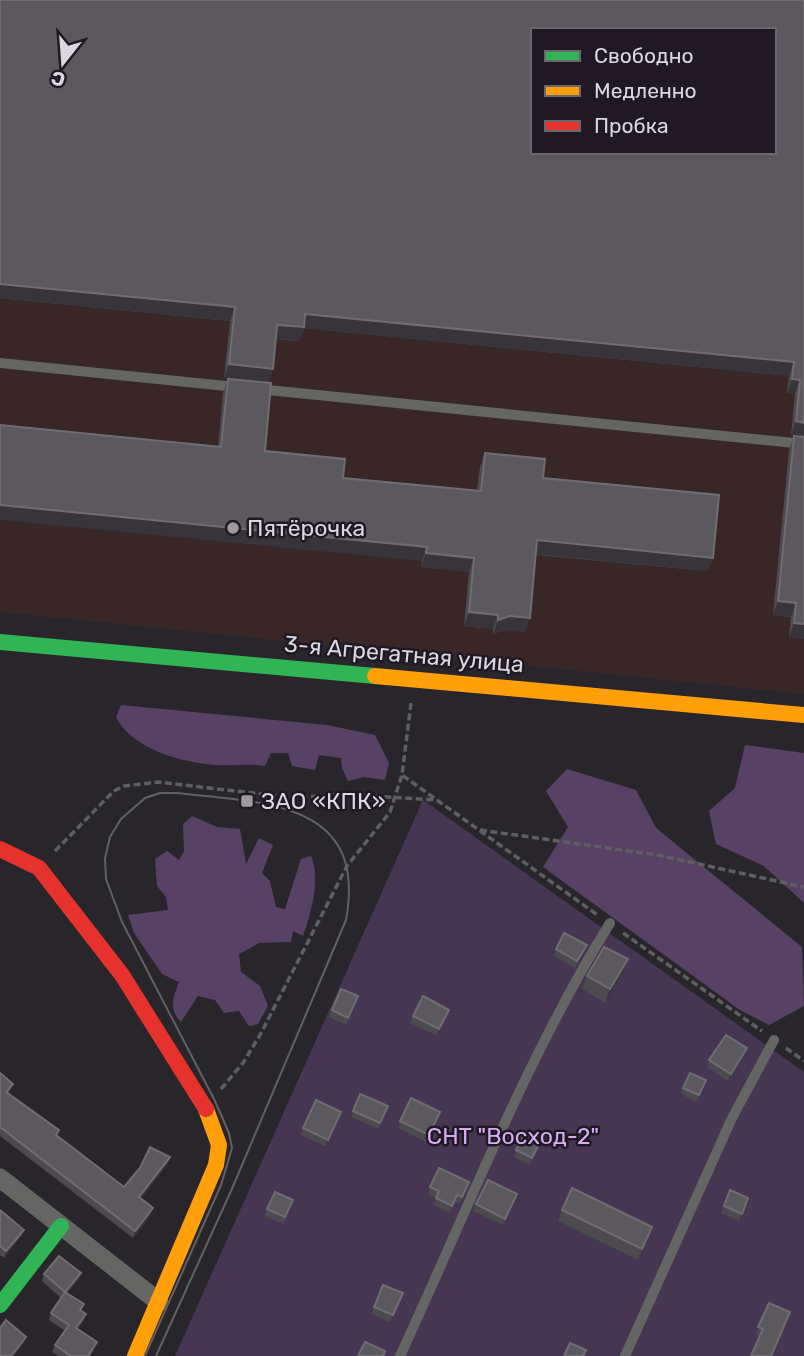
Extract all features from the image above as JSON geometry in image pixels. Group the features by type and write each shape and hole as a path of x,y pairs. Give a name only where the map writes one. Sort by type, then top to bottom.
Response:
{"street":[{"name":"3-я Агрегатная улица","path":"0,642 804,715"},
{"path":"0,849 39,868 122,975 192,1083 212,1121 219,1145 216,1165 135,1356"},
{"path":"0,1178 159,1302"},
{"path":"0,1305 61,1226"}],"lane":[{"path":"0,363 804,444"},
{"path":"400,1356 574,981 610,923"},
{"path":"625,1356 721,1142 774,1040"}],"path":[{"path":"212,1121 214,1100 249,1054 347,866 390,812 402,775 414,680"},
{"path":"402,775 804,1060"},
{"path":"39,868 114,791 124,786 167,782 295,798 334,794 437,800"},
{"path":"478,829 658,855 804,887"}],"shaded area":[{"path":"0,0 804,0 804,694 0,612"},
{"path":"121,705 327,725 375,735 389,763 385,780 363,777 348,781 341,758 319,755 315,770 292,766 288,753 271,753 265,766 215,765 187,761 158,752 133,738 116,717"},
{"path":"745,745 804,753 804,903 764,866 716,844 709,811 735,788"},
{"path":"567,769 636,790 656,828 802,947 804,1006 769,1025 740,1010 543,867 568,827 546,791"},
{"path":"192,816 217,827 240,829 246,864 259,838 273,845 262,873 270,881 276,907 285,909 301,859 311,856 314,865 314,896 303,936 293,931 291,942 259,943 239,954 241,972 260,986 268,1006 258,1024 249,1026 239,1011 224,1013 215,1000 198,996 181,1022 173,1008 179,982 162,974 134,933 128,915 168,910 166,897 157,886 155,859 167,851 179,860 184,851 183,824"}],"green space":[{"name":"СНТ \"Восход-2\"","path":"423,800 804,1072 804,1356 175,1356"}],"building":[{"path":"0,0 804,0 804,423 796,421 800,380 792,379 794,362 305,314 304,327 277,325 273,369 229,364 235,307 0,284"},
{"path":"228,379 271,383 265,451 345,459 343,478 481,491 485,453 545,459 543,478 719,495 713,558 537,540 530,618 510,616 498,620 498,615 469,612 474,558 426,553 427,547 0,505 0,425 221,447"},
{"path":"794,436 804,437 804,624 794,623 796,603 778,601"},
{"path":"564,933 587,945 577,961 556,949"},
{"path":"604,947 628,959 610,989 587,976"},
{"path":"341,989 358,996 348,1018 332,1010"},
{"path":"423,996 449,1010 439,1029 413,1016"},
{"path":"726,1035 747,1048 731,1074 709,1060"},
{"path":"0,1073 13,1084 6,1092 59,1130 56,1135 124,1187 140,1168 150,1147 170,1157 139,1197 153,1208 135,1231 0,1127"},
{"path":"690,1073 706,1080 699,1095 683,1088"},
{"path":"360,1094 388,1106 380,1123 353,1111"},
{"path":"411,1098 440,1112 429,1135 400,1121"},
{"path":"316,1100 341,1112 328,1140 303,1128"},
{"path":"525,1132 541,1140 532,1158 516,1150"},
{"path":"439,1168 469,1182 462,1197 457,1195 452,1206 436,1198 439,1191 430,1187"},
{"path":"488,1180 517,1194 505,1219 476,1204"},
{"path":"572,1188 652,1227 642,1249 562,1210"},
{"path":"730,1190 748,1198 742,1214 724,1206"},
{"path":"275,1192 293,1200 285,1217 267,1209"},
{"path":"0,1210 24,1230 6,1251 0,1246"},
{"path":"59,1256 81,1273 65,1292 44,1274"},
{"path":"383,1285 403,1293 393,1315 374,1307"},
{"path":"65,1292 84,1304 80,1310 86,1314 76,1328 97,1342 88,1356 71,1356 55,1345 69,1325 51,1313"},
{"path":"769,1303 790,1312 771,1356 751,1356 763,1329 758,1327"},
{"path":"6,1320 26,1337 11,1356 0,1356 0,1328"},
{"path":"365,1342 385,1351 383,1356 358,1356"},
{"path":"570,1343 586,1350 583,1356 564,1356"}],"tram line":[{"path":"145,1356 221,1185 232,1148 229,1133 214,1099 122,922 106,879 105,858 110,837 121,819 145,798 160,793 177,793 243,800 302,815 325,830 341,851 349,880 346,920 231,1191 156,1356"}],"traffic: fast":[{"path":"0,642 375,676"},
{"path":"0,1305 61,1226"}],"traffic: slow":[{"path":"375,676 804,715"},
{"path":"135,1356 216,1165 219,1145 206,1109"}],"traffic: jam":[{"path":"0,849 39,868 122,975 206,1109"}],"place":[{"name":"Пятёрочка","path":"233,528"},
{"name":"ЗАО «КПК»","path":"247,801"}]}
